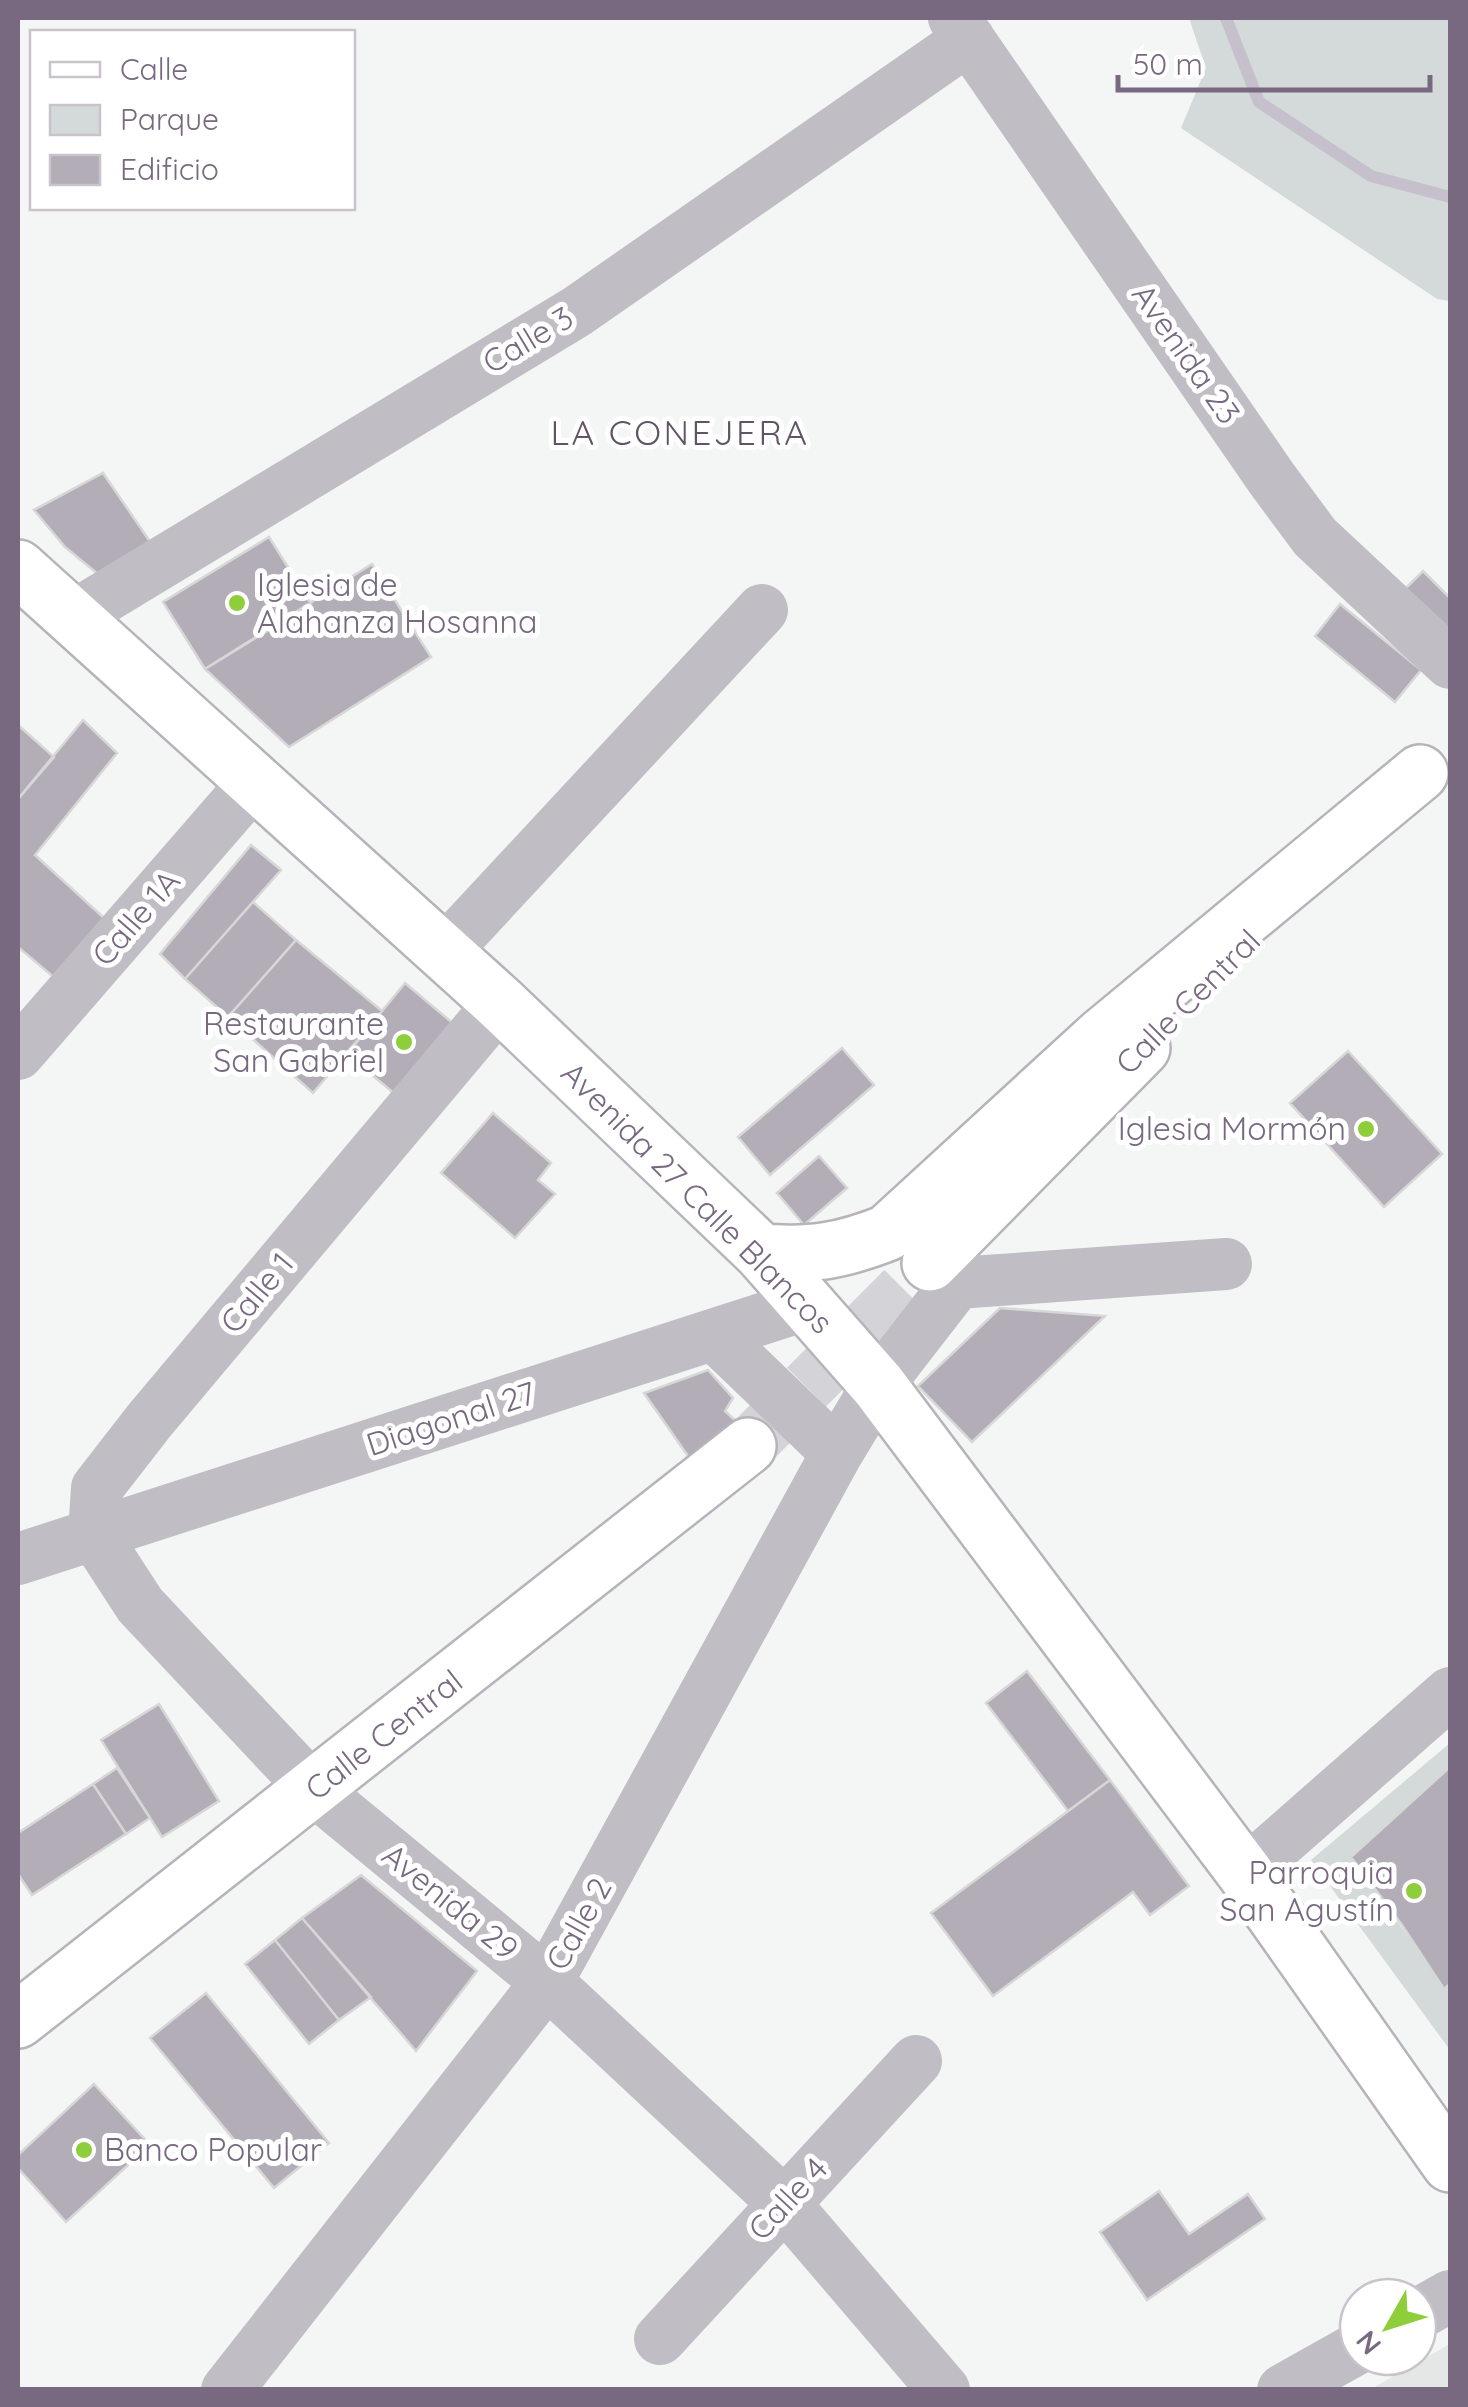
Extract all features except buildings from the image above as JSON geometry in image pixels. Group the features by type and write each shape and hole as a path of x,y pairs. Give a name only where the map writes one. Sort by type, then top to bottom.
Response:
{"main road":[{"name":"Avenida 27 Calle Blancos","path":"18,568 500,1002 761,1252 808,1304 878,1385 1245,1874 1450,2164"},
{"path":"761,1252 805,1255 848,1248 887,1232 1102,1036 1435,759"},
{"name":"Calle Central","path":"944,1273 1062,1127 1435,759"},
{"name":"Calle Central","path":"18,2020 748,1446"}],"street":[{"name":"Calle 3","path":"72,616 576,312 962,28"},
{"name":"Avenida 23","path":"962,28 1315,536 1450,663"},
{"path":"444,952 762,610"},
{"name":"Calle 1A","path":"18,1054 254,782"},
{"name":"Calle 1","path":"94,1534 97,1488 500,1002"},
{"path":"944,1273 1226,1264"},
{"name":"Calle 2","path":"217,2387 547,1982 838,1453 944,1273"},
{"name":"Diagonal 27","path":"94,1534 808,1304"},
{"path":"714,1335 838,1453"},
{"path":"18,1559 94,1534"},
{"name":"Avenida 29","path":"94,1534 140,1605 314,1790 547,1982 784,2203 944,2390"},
{"path":"1245,1874 1450,1693"},
{"name":"Calle 4","path":"660,2338 916,2061"},
{"path":"1283,2390 1338,2359"}],"shaded area":[{"path":"1450,2344 1450,2389 1371,2389 1392,2377 1438,2377 1438,2351"}],"green space":[{"path":"1189,18 1450,18 1450,301 1437,299 1181,128 1206,68"},
{"path":"1450,1743 1450,1767 1351,1857 1445,1988 1450,1984 1450,2050 1311,1860"}],"waterway":[{"path":"1226,18 1259,102 1371,176 1450,197"}],"tunnel":[{"path":"748,1446 930,1263"}],"place":[{"name":"Iglesia de Alahanza Hosanna","path":"237,603"},
{"name":"Restaurante San Gabriel","path":"404,1042"},
{"name":"Iglesia Mormón","path":"1366,1129"},
{"name":"Parroquia San Agustín","path":"1414,1891"},
{"name":"Banco Popular","path":"84,2150"}],"district":[{"name":"LA CONEJERA","path":"680,433"}]}
